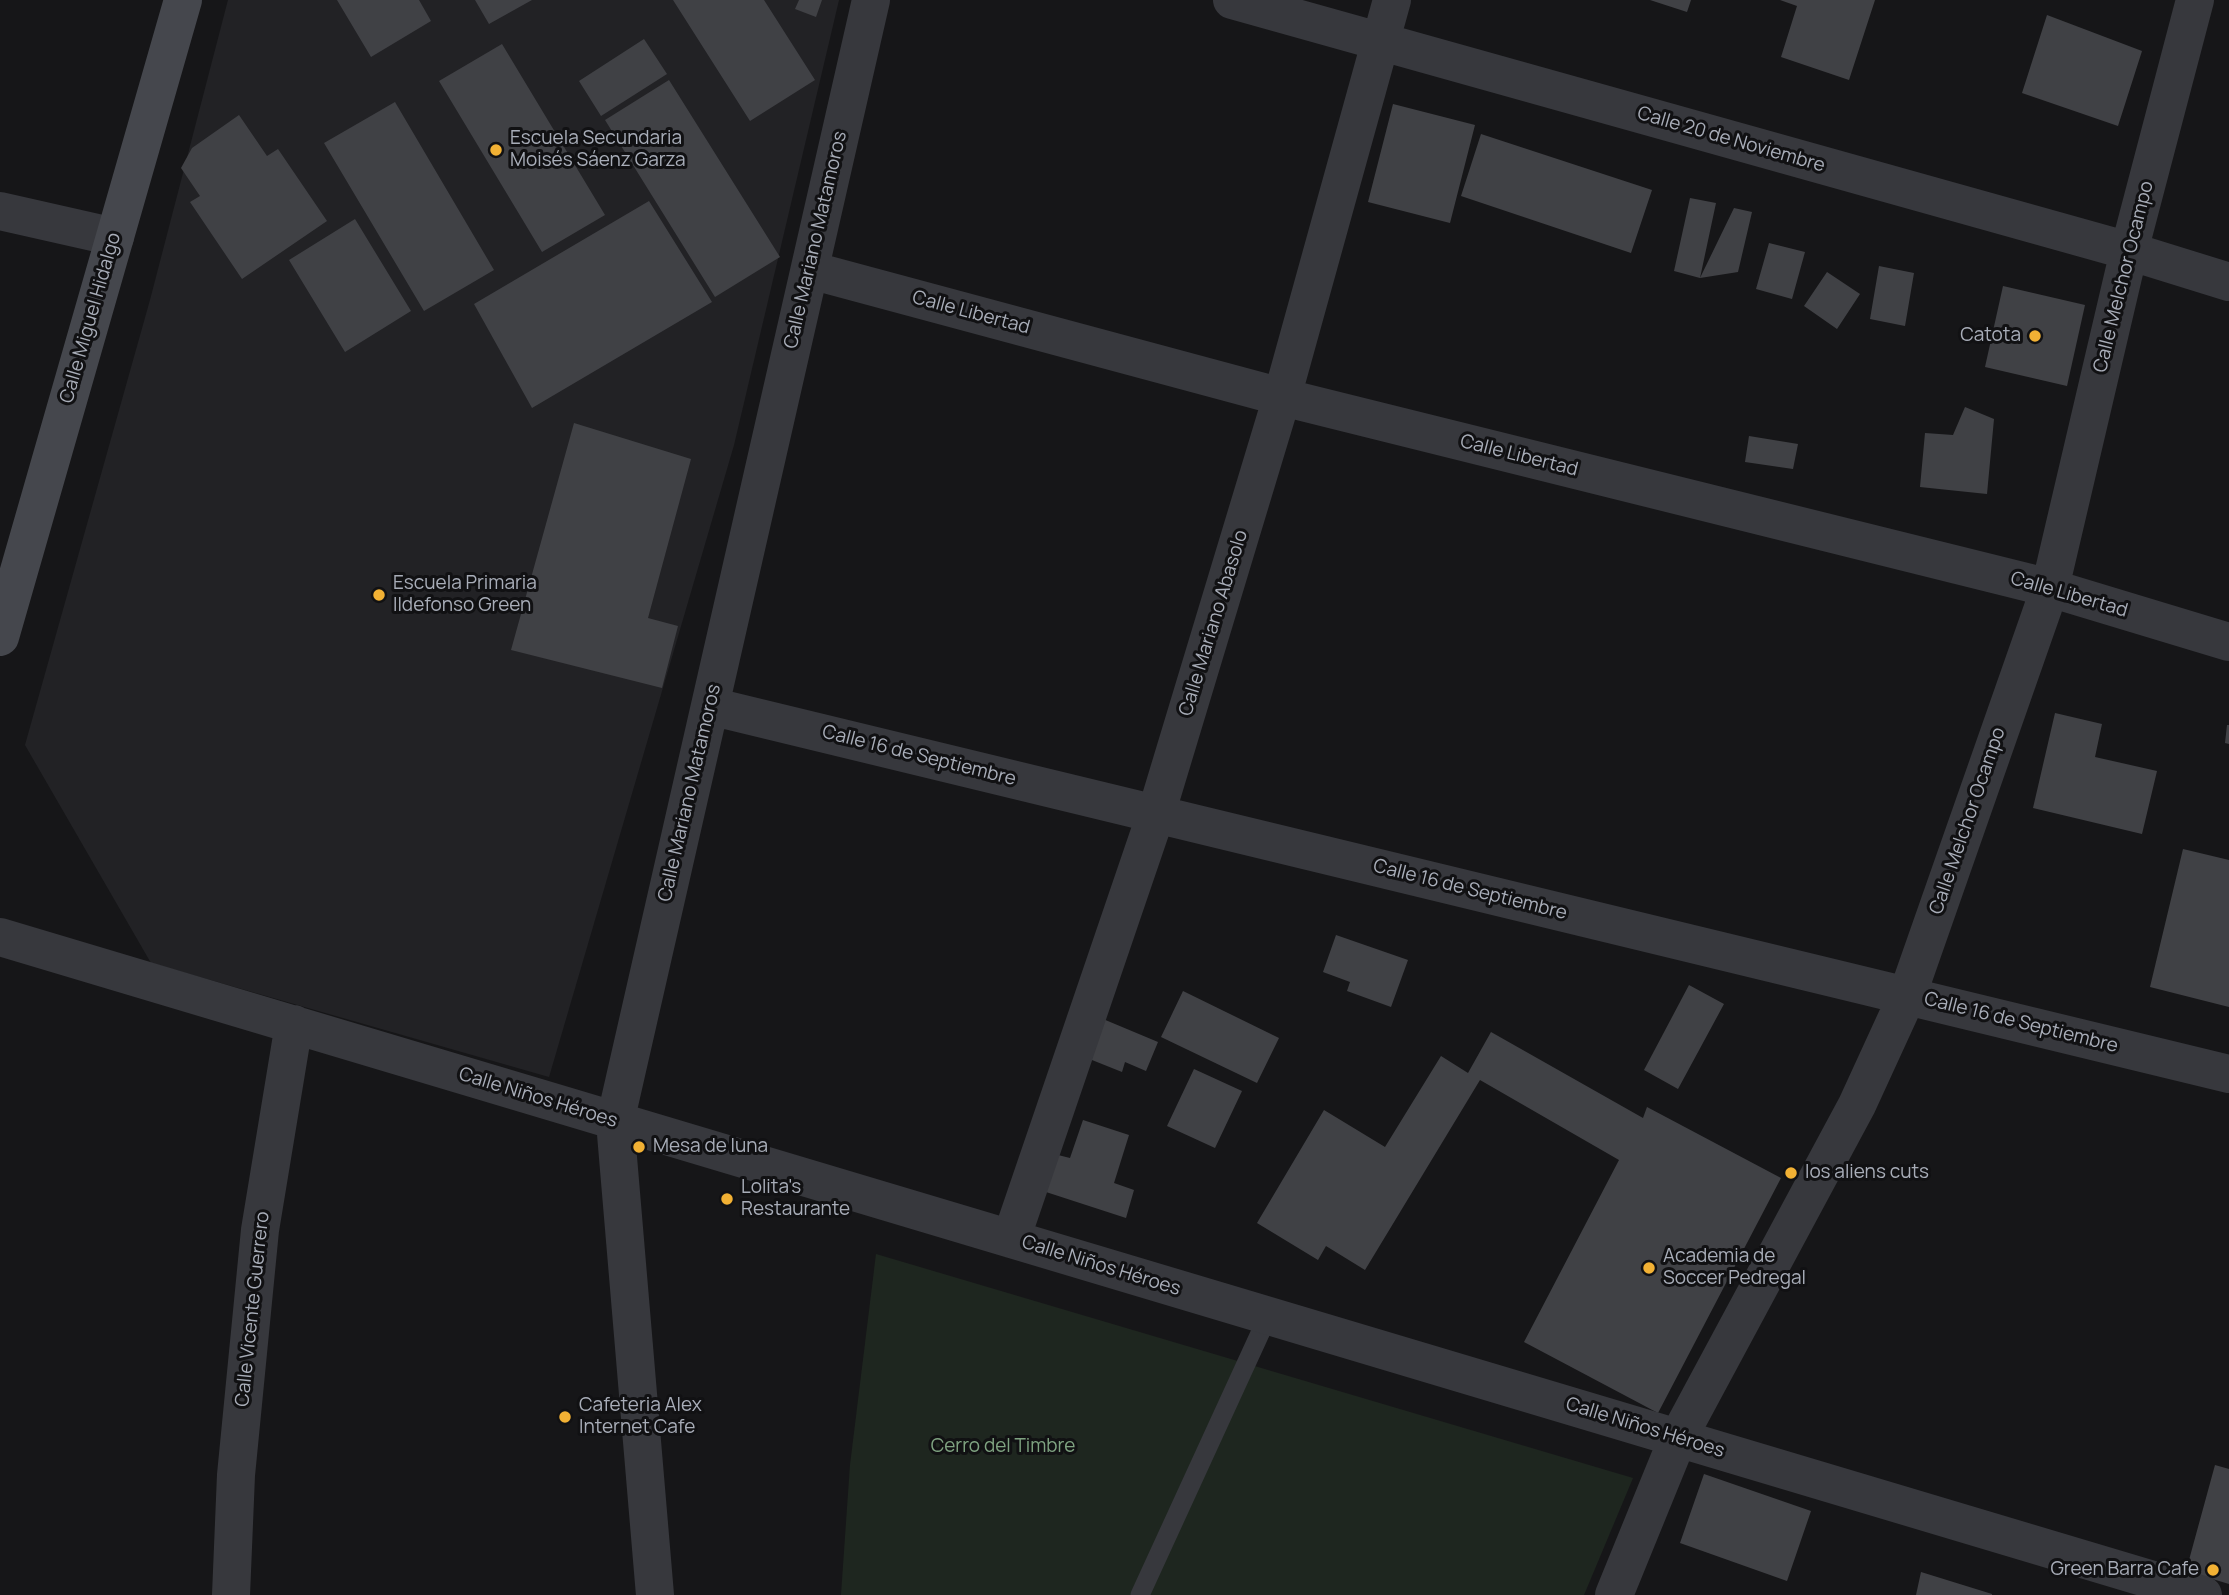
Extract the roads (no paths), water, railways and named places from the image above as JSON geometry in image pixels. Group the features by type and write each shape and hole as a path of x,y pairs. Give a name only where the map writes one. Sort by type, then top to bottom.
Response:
{"main road":[{"name":"Calle Miguel Hidalgo","path":"0,637 183,0"}],"street":[{"name":"Calle Mariano Matamoros","path":"655,1595 615,1122 871,0"},
{"name":"Calle 20 de Noviembre","path":"1232,0 2129,251 2229,282"},
{"name":"Calle Mariano Abasolo","path":"1012,1239 1156,814 1282,397 1392,0"},
{"name":"Calle Melchor Ocampo","path":"1614,1595 1678,1438 1857,1105 1907,996 2050,588 2129,251 2195,0"},
{"path":"0,211 115,237"},
{"name":"Calle Libertad","path":"810,270 1282,397 2050,588 2229,642"},
{"name":"Calle 16 de Septiembre","path":"710,706 2229,1074"},
{"name":"Calle Niños Héroes","path":"0,937 2203,1595"},
{"name":"Calle Vicente Guerrero","path":"231,1595 236,1475 260,1230 294,1024"}],"lane":[{"path":"1140,1595 1268,1316"}],"place":[{"name":"Escuela Secundaria Moisés Sáenz Garza","path":"496,150"},
{"name":"Catota","path":"2035,336"},
{"name":"Escuela Primaria Ildefonso Green","path":"379,595"},
{"name":"Mesa de luna","path":"639,1147"},
{"name":"los aliens cuts","path":"1791,1173"},
{"name":"Lolita's Restaurante","path":"727,1199"},
{"name":"Academia de Soccer Pedregal","path":"1649,1268"},
{"name":"Cafeteria Alex Internet Cafe","path":"565,1417"},
{"name":"Green Barra Cafe","path":"2213,1570"}],"park label":[{"name":"Cerro del Timbre","path":"1003,1447"}]}
